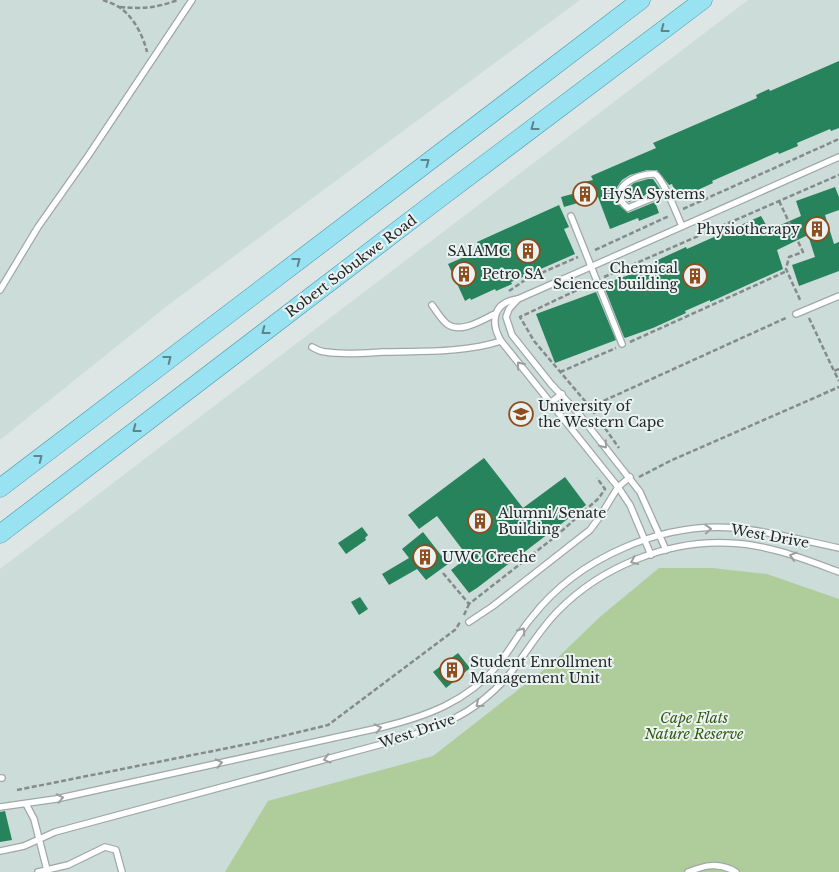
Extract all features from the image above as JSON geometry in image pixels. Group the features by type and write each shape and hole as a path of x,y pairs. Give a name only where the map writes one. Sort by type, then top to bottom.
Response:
{"main road":[{"path":"0,488 528,84 641,0"},
{"name":"Robert Sobukwe Road","path":"0,534 420,213 703,0"}],"lane":[{"path":"0,290 38,227 150,65 192,0"},
{"path":"432,306 446,323 453,327 472,325 495,314 503,303 508,300 518,299 839,157"},
{"path":"666,192 628,208 620,197 620,191 624,184 650,173 655,174 658,176 666,192 682,226"},
{"path":"571,216 623,344"},
{"path":"796,314 839,296"},
{"path":"518,299 507,312 506,317 512,335 551,384 580,414 630,477 643,497 666,550"},
{"path":"495,314 494,325 501,341 618,487 630,505 651,555"},
{"path":"312,347 328,353 459,350 501,341"},
{"path":"550,403 562,394"},
{"path":"469,622 493,606 590,530 618,487 630,477"},
{"name":"West Drive","path":"0,807 56,799 382,727 416,718 443,708 464,695 497,666 532,616 548,598 571,578 618,551 660,535 707,528 734,528 764,532 839,548"},
{"name":"West Drive","path":"0,851 24,846 39,838 90,822 386,743 446,723 472,710 490,695 507,677 547,623 581,590 603,575 623,565 666,550 709,543 730,543 777,551 839,572"},
{"path":"26,804 34,819 47,870"},
{"path":"38,872 68,865 105,847 116,850 122,872"},
{"path":"688,872 710,864 726,867 736,872"}],"path":[{"path":"103,0 119,7 144,9 178,0"},
{"path":"119,7 132,20 142,37 150,65"},
{"path":"624,456 590,407 534,341 520,318 596,281 839,175"},
{"path":"779,201 802,252 790,257 786,269 839,382"},
{"path":"560,372 787,271"},
{"path":"580,414 590,407 796,314"},
{"path":"834,371 839,369"},
{"path":"639,477 670,461 839,387"},
{"path":"634,470 643,482"},
{"path":"17,790 258,742 328,725 456,629 469,604 556,536 599,498 605,489 595,474"},
{"path":"443,573 469,604"}],"shaded area":[{"path":"0,0 580,0 167,306 0,440"},
{"name":"University of the Western Cape","path":"748,0 839,0 839,872 0,872 0,569"}],"green space":[{"name":"Cape Flats Nature Reserve","path":"659,568 712,568 767,574 839,599 839,872 225,872 268,801 433,756 550,665 601,616"}],"building":[{"path":"839,61 839,128 831,131 830,129 797,143 798,146 779,154 778,152 712,181 713,183 678,199 672,184 669,185 657,170 647,170 630,175 622,180 617,187 615,195 618,204 628,213 655,202 659,213 639,221 638,218 610,229 598,197 564,207 561,197 587,190 584,182 593,180 591,176 656,148 653,143 757,98 756,95 769,89 770,91"},
{"path":"653,179 660,189 629,202 626,199 625,191 634,183"},
{"name":"Chemical Sciences building","path":"835,187 839,197 839,210 825,215 834,244 839,242 839,271 799,286 792,265 815,257 808,235 777,250 783,269 710,302 710,300 685,311 686,313 653,328 624,337 603,284 657,263 656,261 686,247 687,249 761,216 769,230 801,216 796,201"},
{"name":"SAIAMC","path":"559,205 569,227 564,229 575,254 511,282 512,284 496,291 495,289 465,301 448,264 480,250 477,242"},
{"path":"596,292 616,340 555,363 536,314"},
{"name":"Alumni/Senate Building","path":"484,458 523,508 565,477 586,505 469,593 451,570 468,557 437,516 419,529 408,515"},
{"path":"362,527 368,535 365,538 366,540 346,554 338,543"},
{"name":"UWC Creche","path":"423,532 448,564 426,580 417,569 389,585 382,574 409,558 402,549"},
{"path":"360,597 368,609 359,615 351,602"},
{"name":"Student Enrollment Management Unit","path":"458,653 470,668 446,688 433,672"},
{"path":"5,811 12,840 0,842 0,812"}],"place":[{"name":"HySA Systems","path":"585,194"},
{"name":"Physiotherapy","path":"817,229"},
{"name":"SAIAMC","path":"528,251"},
{"name":"Petro SA","path":"464,274"},
{"name":"Chemical Sciences building","path":"695,276"},
{"name":"University of the Western Cape","path":"521,414"},
{"name":"Alumni/Senate Building","path":"480,521"},
{"name":"UWC Creche","path":"425,557"},
{"name":"Student Enrollment Management Unit","path":"452,670"}]}
